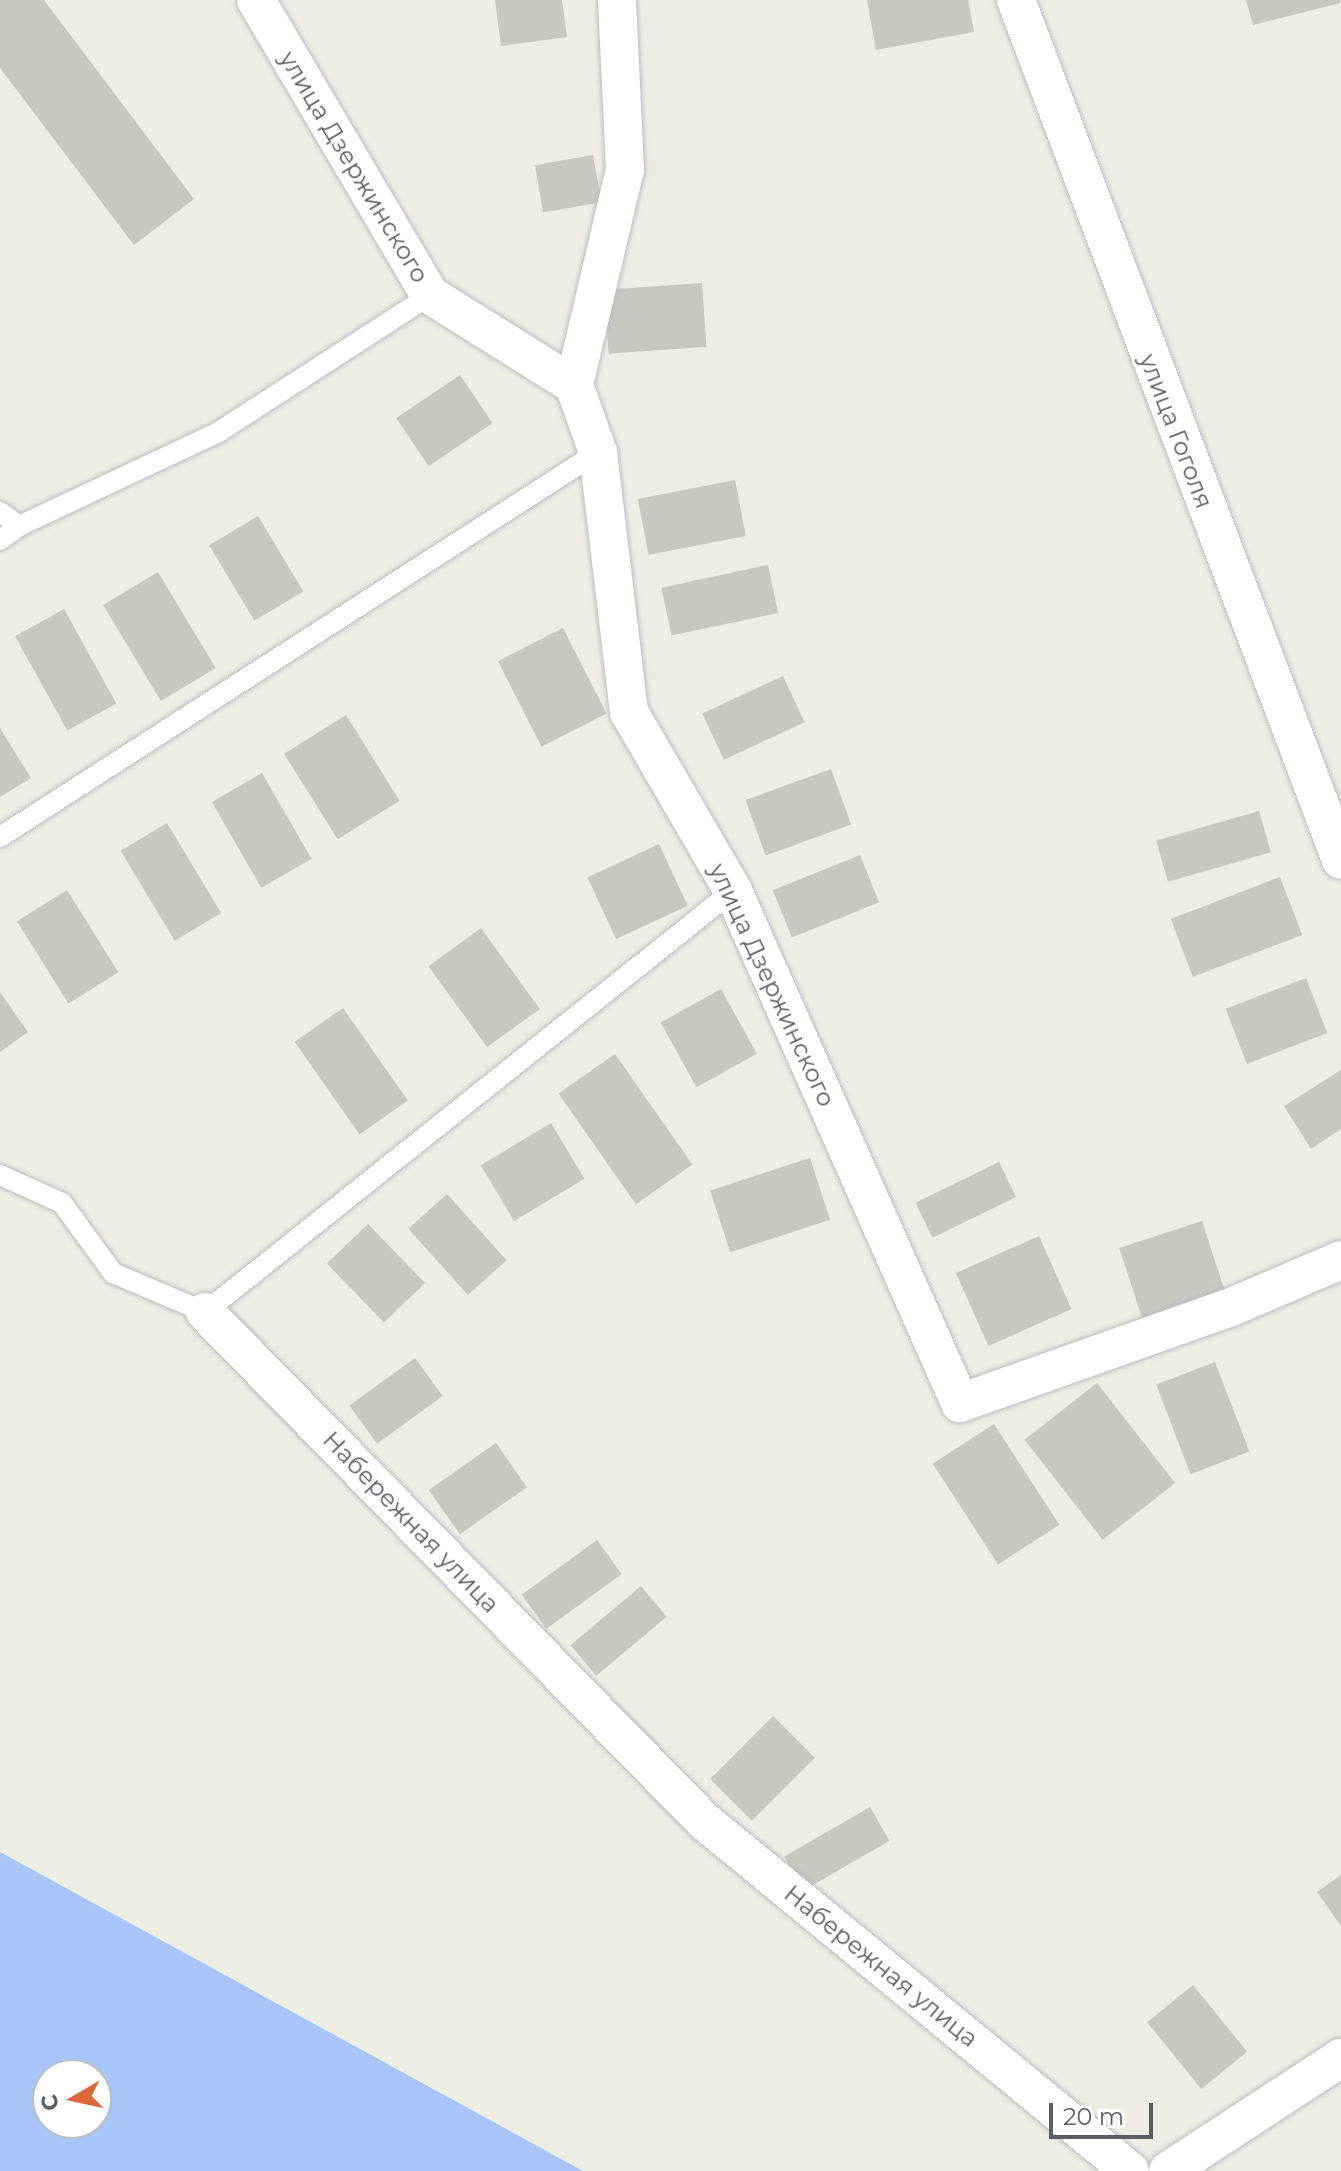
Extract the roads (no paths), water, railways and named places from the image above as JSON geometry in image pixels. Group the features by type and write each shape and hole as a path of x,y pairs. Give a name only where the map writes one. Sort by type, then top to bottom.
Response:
{"street":[{"name":"улица Дзержинского","path":"256,0 430,295 574,385 598,452 629,712 733,891 960,1403 1229,1308 1341,1260"},
{"path":"574,385 625,170 617,0"},
{"name":"улица Гоголя","path":"1016,0 1341,860"},
{"name":"Набережная улица","path":"205,1312 704,1821 1130,2171"},
{"path":"1168,2171 1341,2058"}],"lane":[{"path":"0,540 19,526 217,433 430,295"},
{"path":"0,837 598,452"},
{"path":"0,512 19,526"},
{"path":"0,1175 62,1203 113,1273 205,1312 733,891"}],"water":[{"path":"0,1852 583,2171 0,2171"}]}
